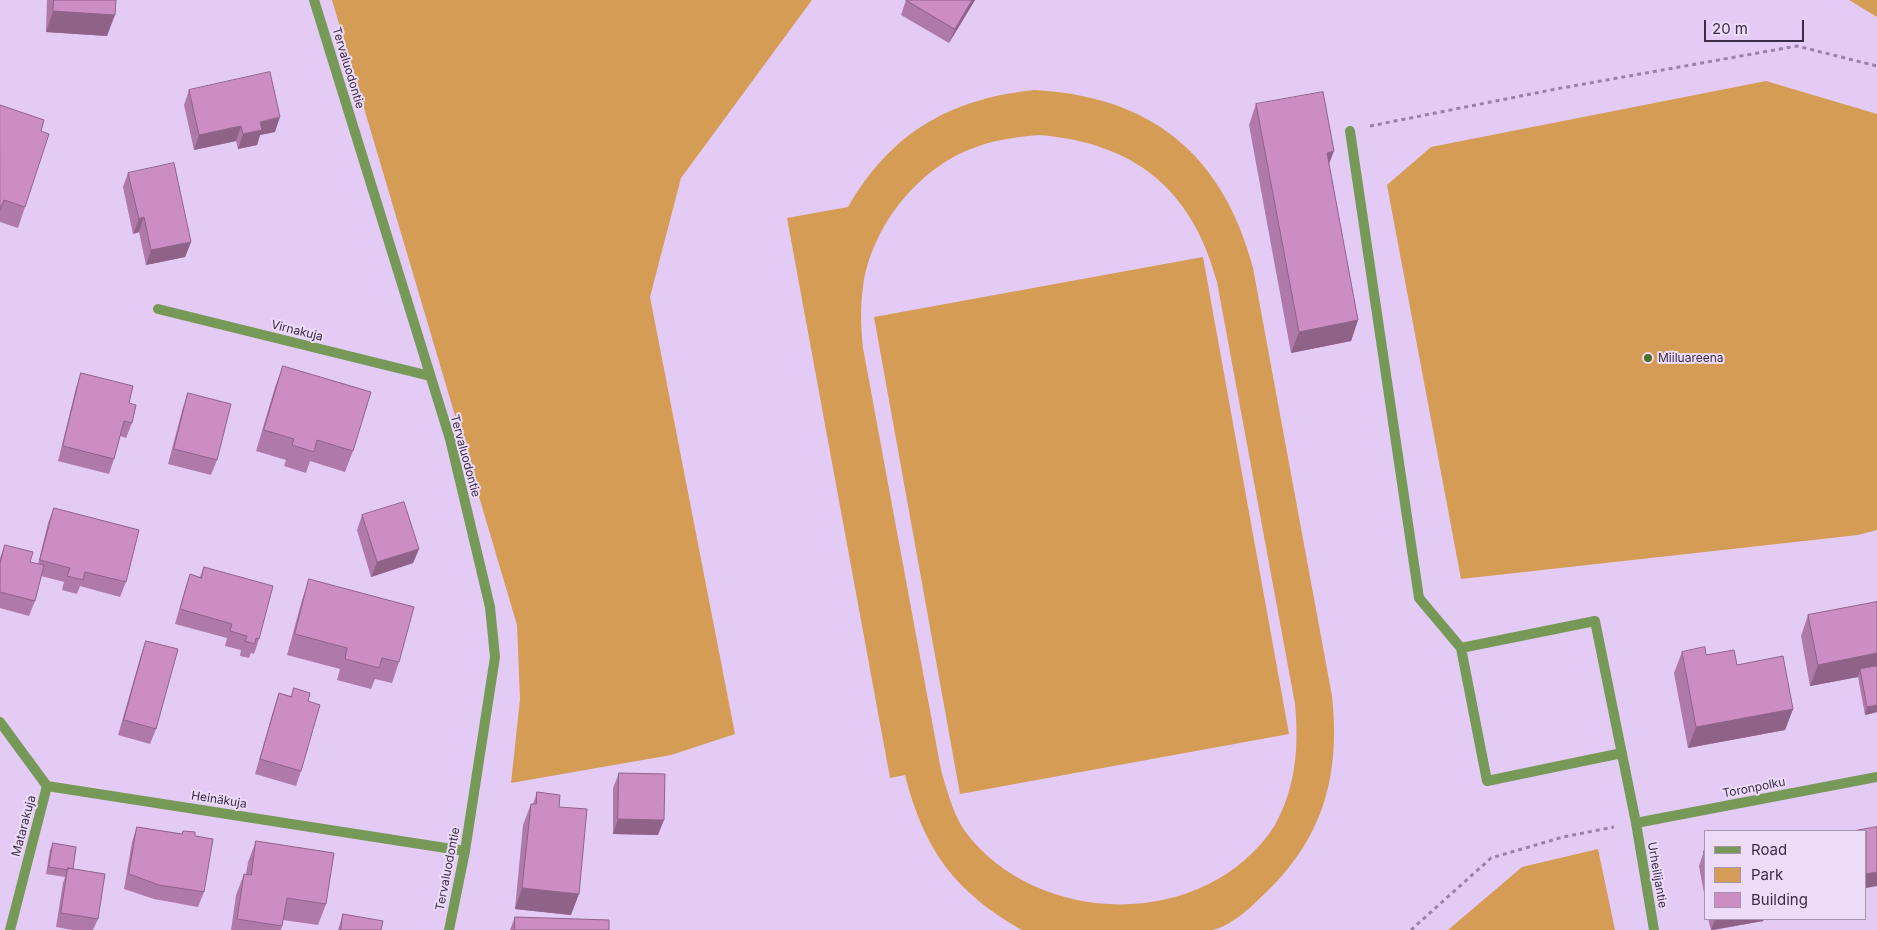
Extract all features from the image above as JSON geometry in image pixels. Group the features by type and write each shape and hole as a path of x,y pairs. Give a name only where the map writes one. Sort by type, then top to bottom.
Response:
{"street":[{"name":"Tervaluodontie","path":"314,0 450,439 487,598 495,657 465,851 449,930"},
{"path":"1350,131 1419,598 1460,648 1487,780 1622,753"},
{"name":"Virnakuja","path":"158,309 430,376"},
{"name":"Urheilijantie","path":"1460,648 1595,621 1636,824 1654,930"},
{"path":"0,722 47,786"},
{"name":"Toronpolku","path":"1636,824 1877,777"},
{"name":"Heinäkuja","path":"47,786 465,851"},
{"name":"Matarakuja","path":"10,930 47,786"}],"path":[{"path":"1350,131 1556,89 1797,46 1877,66"},
{"path":"1411,930 1491,858 1563,837 1636,824"}],"green space":[{"path":"332,0 812,0 681,178 650,297 735,734 671,755 511,783 520,699 517,625"},
{"path":"1849,0 1877,0 1877,17"},
{"name":"Miiluareena","path":"1766,81 1877,114 1877,530 1858,535 1461,579 1387,185 1431,147"},
{"path":"1034,90 1076,95 1113,104 1147,119 1176,138 1201,163 1223,193 1240,228 1253,268 1332,696 1333,756 1329,783 1322,809 1311,834 1297,857 1278,880 1252,906 1236,919 1218,929 1022,930 999,916 961,884 933,847 922,826 905,775 890,778 787,218 848,207 865,181 883,159 903,140 925,124 949,111 1003,95","holes":["1039,135 1073,140 1104,148 1131,161 1155,177 1175,197 1192,221 1206,249 1217,282 1295,704 1297,735 1292,781 1282,811 1275,825 1245,859 1209,884 1167,899 1122,904 1077,900 1034,886 996,863 964,830 956,815 941,770 863,348 862,333 863,287 868,264 876,242 902,201 918,183 937,167 957,155 986,144"]},
{"path":"1203,257 1289,734 960,794 874,317"},
{"path":"1598,849 1615,930 1448,930 1522,867"}],"building":[{"path":"54,0 116,0 115,15 53,11"},
{"path":"906,0 972,0 955,29"},
{"path":"270,72 280,117 260,122 262,130 243,134 241,126 199,135 189,90"},
{"path":"1323,92 1334,151 1327,153 1358,320 1299,332 1256,104"},
{"path":"0,105 44,120 41,131 49,134 25,207 4,200 0,209"},
{"path":"174,163 191,242 151,250 144,217 139,219 128,173"},
{"path":"283,366 371,392 353,451 317,440 314,452 292,445 294,439 264,430"},
{"path":"81,373 133,386 129,403 136,405 132,423 124,421 114,459 63,446"},
{"path":"188,393 231,404 217,460 174,449"},
{"path":"404,502 419,549 377,562 362,515"},
{"path":"54,508 139,530 126,582 85,572 83,580 67,576 70,568 40,560"},
{"path":"5,545 33,552 30,562 44,565 35,601 0,592 0,564"},
{"path":"204,567 273,586 259,639 256,638 255,644 245,641 247,636 230,631 232,624 180,609 190,574 201,578"},
{"path":"309,579 414,607 399,662 382,658 379,668 345,659 347,648 295,634"},
{"path":"1877,602 1877,653 1818,665 1808,615"},
{"path":"146,641 178,649 156,729 124,720"},
{"path":"1705,647 1706,655 1734,650 1737,665 1783,656 1793,709 1696,727 1682,652"},
{"path":"1877,666 1877,705 1867,707 1860,669"},
{"path":"294,688 310,693 308,701 320,705 301,771 260,759 279,693 291,697"},
{"path":"619,773 665,774 664,820 618,819"},
{"path":"537,792 560,795 559,807 587,809 579,894 522,888 531,804 536,804"},
{"path":"137,827 182,834 183,831 195,832 195,836 213,839 204,892 159,885 129,874"},
{"path":"1877,827 1877,872 1867,874 1867,830 1859,830"},
{"path":"256,841 334,853 326,904 287,898 282,926 237,919 244,874 251,875"},
{"path":"53,843 76,847 73,869 49,867"},
{"path":"68,868 105,874 98,919 61,913"},
{"path":"343,914 383,921 381,930 341,930"},
{"path":"515,917 609,920 609,930 515,930"}],"place":[{"name":"Miiluareena","path":"1648,358"}]}
